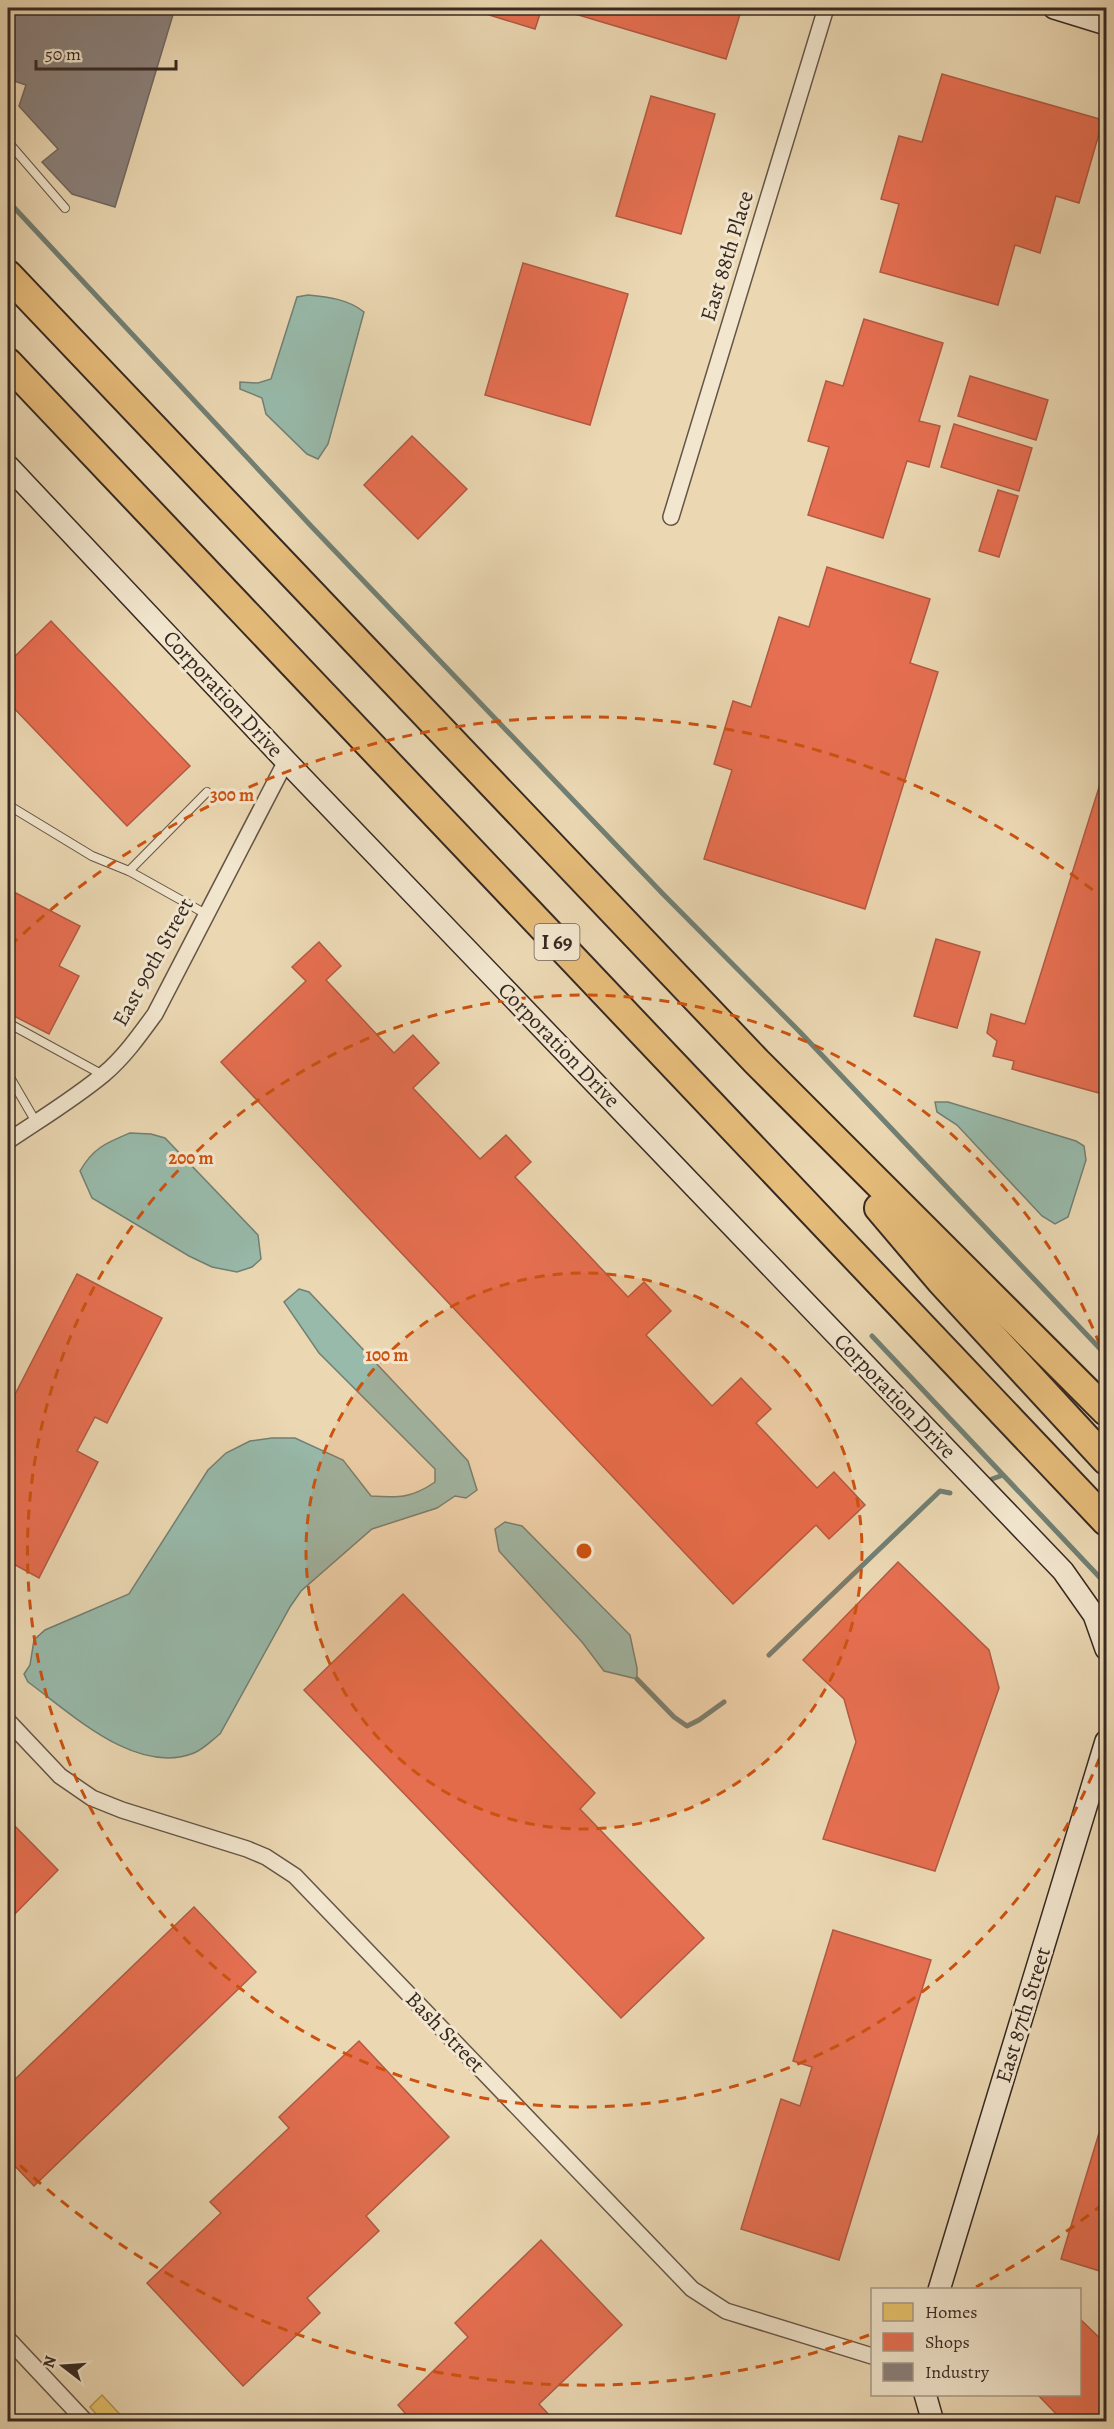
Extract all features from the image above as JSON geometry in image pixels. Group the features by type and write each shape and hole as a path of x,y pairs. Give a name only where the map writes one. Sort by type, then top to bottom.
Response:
{"highway":[{"name":"I 69","path":"8,275 757,1062 1107,1411"},
{"name":"I 69","path":"8,363 1107,1521"},
{"path":"757,1062 941,1281 1107,1460"}],"street":[{"name":"East 88th Place","path":"671,517 826,8"},
{"path":"1054,8 1107,24"},
{"name":"Corporation Drive","path":"8,466 286,761 1063,1570 1084,1599 1103,1640"},
{"name":"East 90th Street","path":"8,1142 103,1075 129,1050 155,1014 286,761"},
{"name":"Bash Street","path":"8,1721 54,1770 93,1798 122,1810 247,1849 266,1857 295,1876 692,2289 726,2311 871,2355"},
{"name":"East 87th Street","path":"939,2288 1107,1741"},
{"path":"8,2339 87,2421"},
{"path":"926,2396 933,2421"}],"lane":[{"path":"8,142 65,208"},
{"path":"129,871 207,792"},
{"path":"8,805 93,856 129,871 206,914"},
{"path":"8,1023 103,1075"},
{"path":"8,1074 36,1122"}],"shaded area":[{"path":"308,295 345,301 364,312 328,444 318,459 307,454 266,414 262,398 240,389 240,382 258,383 271,379 297,297"},
{"path":"935,1102 948,1102 1076,1141 1084,1146 1086,1160 1068,1217 1055,1224 1042,1216 957,1125 937,1112"},
{"path":"130,1133 151,1134 165,1138 258,1235 261,1259 252,1267 237,1272 212,1267 189,1256 92,1198 80,1171 101,1147"},
{"path":"299,1289 309,1292 468,1461 477,1490 466,1498 455,1496 437,1508 372,1529 301,1591 220,1734 205,1747 194,1753 172,1758 150,1756 128,1749 85,1725 28,1682 24,1674 30,1665 34,1640 45,1630 129,1594 208,1470 226,1453 250,1441 295,1438 343,1460 371,1496 405,1496 435,1482 435,1469 319,1353 284,1302"},
{"path":"505,1522 522,1526 630,1635 637,1679 604,1671 582,1642 499,1551 495,1529"}],"building: Homes":[{"path":"102,2395 127,2422 103,2422 90,2407"}],"building: Shops":[{"path":"488,8 542,8 535,29 486,14"},
{"path":"555,8 742,8 726,59"},
{"path":"942,74 1103,120 1079,203 1056,196 1040,253 1015,245 998,305 880,272 899,204 881,199 899,136 922,142"},
{"path":"651,96 715,114 681,234 616,216"},
{"path":"523,263 628,294 590,425 485,395"},
{"path":"864,319 943,343 919,421 940,426 929,467 907,461 883,538 808,515 829,447 808,441 826,381 843,386"},
{"path":"970,376 1048,400 1036,440 958,416"},
{"path":"954,424 1032,448 1019,491 941,467"},
{"path":"412,436 467,489 418,539 364,485"},
{"path":"998,490 1018,496 999,557 979,551"},
{"path":"827,567 930,599 910,663 938,672 865,909 704,859 732,770 714,764 733,701 751,707 779,617 809,627"},
{"path":"51,621 190,766 127,826 8,702 8,663"},
{"path":"1106,765 1106,1095 1012,1069 1014,1061 993,1056 997,1041 987,1033 991,1014 1025,1024"},
{"path":"8,889 80,926 59,966 79,976 49,1034 8,1013 8,964 14,952 8,948"},
{"path":"936,939 980,952 957,1028 914,1016"},
{"path":"319,942 341,966 326,980 394,1053 413,1035 439,1063 413,1088 480,1159 506,1135 531,1162 515,1177 628,1297 644,1282 671,1311 646,1335 712,1406 741,1378 771,1409 756,1423 817,1488 834,1472 865,1505 829,1539 816,1525 733,1604 221,1062 306,981 292,967"},
{"path":"77,1274 162,1318 107,1423 95,1417 77,1451 98,1462 39,1578 8,1561 8,1408"},
{"path":"898,1562 989,1650 999,1688 935,1871 823,1839 856,1742 844,1699 803,1660"},
{"path":"403,1594 595,1793 580,1809 704,1938 621,2018 304,1690"},
{"path":"8,1819 58,1870 8,1921"},
{"path":"194,1907 256,1972 34,2186 8,2159 8,2086"},
{"path":"833,1930 931,1960 839,2260 741,2229 781,2099 800,2106 812,2067 793,2061"},
{"path":"359,2041 449,2137 366,2216 379,2231 307,2298 320,2313 243,2386 147,2283 221,2213 210,2202 289,2128 279,2117"},
{"path":"1106,2110 1106,2273 1061,2259"},
{"path":"541,2240 622,2325 539,2404 552,2418 548,2422 396,2422 405,2413 398,2405 468,2337 455,2323"},
{"path":"1081,2320 1106,2344 1106,2422 1064,2422 1039,2396 1081,2396"}],"building: Industry":[{"path":"8,8 175,8 115,207 72,194 42,162 58,149 19,106 26,85 8,79"}],"waterway":[{"path":"8,201 312,527 663,894 799,1031 1106,1355"},
{"path":"872,1336 1106,1584"},
{"path":"992,1479 1003,1475"},
{"path":"769,1655 940,1491 950,1493"},
{"path":"637,1679 674,1717 687,1726 724,1702"}]}
